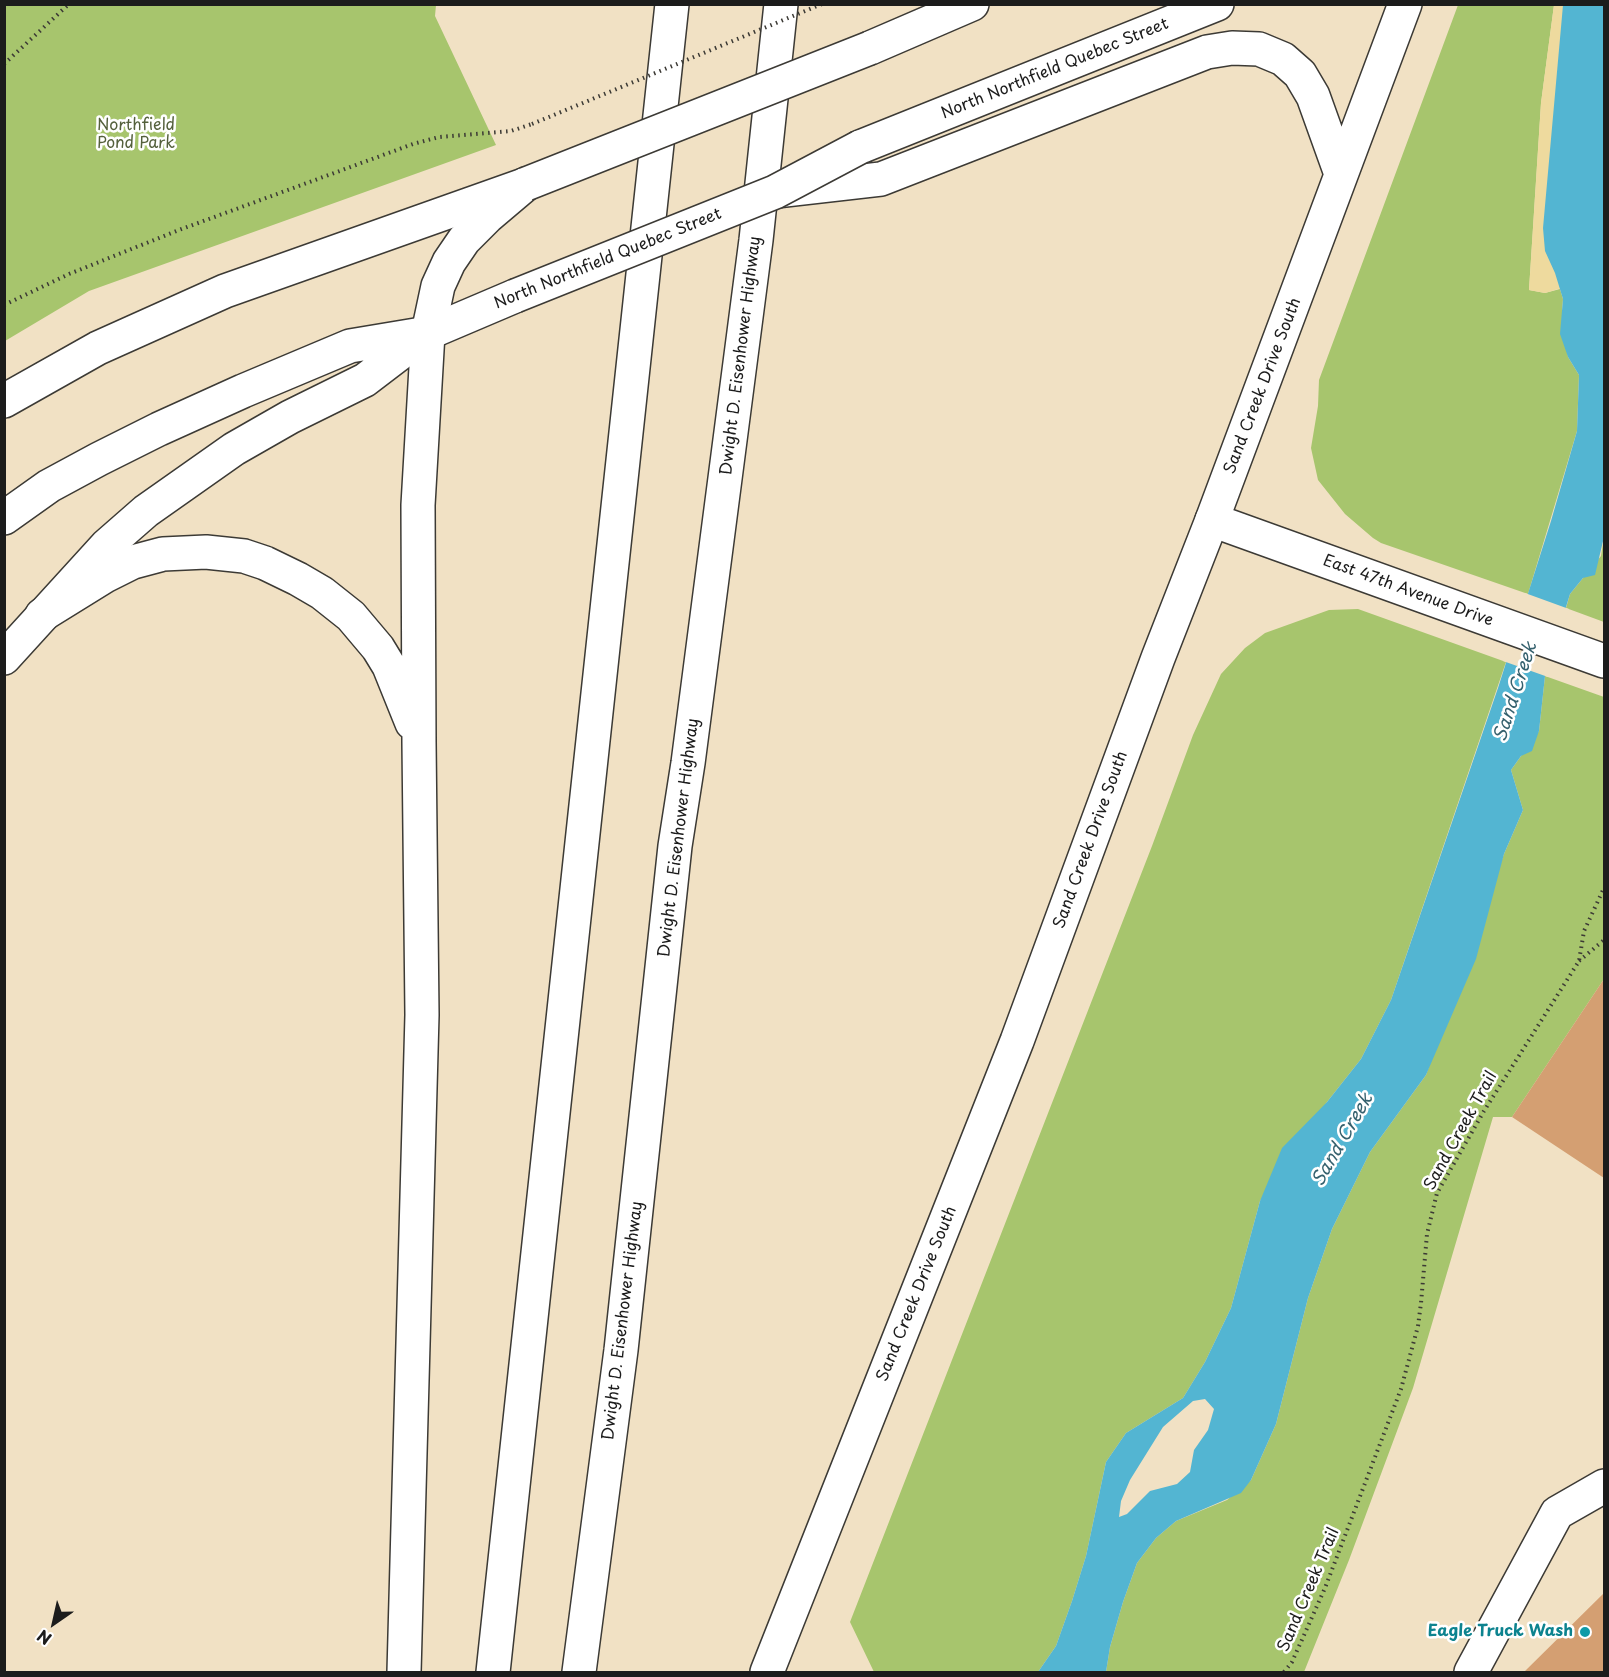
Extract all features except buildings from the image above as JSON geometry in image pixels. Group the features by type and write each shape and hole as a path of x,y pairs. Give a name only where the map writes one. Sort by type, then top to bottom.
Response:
{"main road":[{"path":"492,1672 672,4"},
{"name":"Dwight D. Eisenhower Highway","path":"579,1672 622,1339 675,846 688,763 755,251 781,4"},
{"path":"4,401 98,348 225,291 526,184 870,48 972,4"},
{"name":"North Northfield Quebec Street","path":"4,518 49,486 99,459 243,391 351,346 428,333 514,296 775,192 860,147 1217,4"},
{"name":"Sand Creek Drive South","path":"767,1672 1017,1041 1158,658 1405,4"},
{"path":"775,192 881,179 1207,52 1232,48 1259,49 1282,59 1300,74 1313,96 1341,174"},
{"path":"404,1672 422,1015 418,505 428,333 438,286 449,262 464,240 526,184"},
{"path":"4,658 106,546 146,511 234,449 290,417 366,380 428,333"},
{"name":"East 47th Avenue Drive","path":"1212,520 1605,661"},
{"path":"42,615 105,576 133,562 163,554 206,552 244,556 265,563 322,593 351,616 378,648 389,666 419,742"},
{"path":"1471,1672 1557,1513 1605,1486"}],"path":[{"path":"4,64 69,4"},
{"path":"4,305 69,274 135,248 413,144 439,137 511,131 532,124 822,4"},
{"name":"Sand Creek Trail","path":"1284,1672 1292,1662 1325,1588 1401,1389 1418,1326 1427,1234 1437,1193 1484,1111 1579,961 1584,931 1605,888"},
{"path":"1579,961 1605,940"},
{"path":"1289,1672 1292,1662"}],"green space":[{"name":"Northfield Pond Park","path":"4,5 436,5 435,16 496,145 89,291 5,341"},
{"path":"1458,5 1554,5 1541,103 1529,290 1545,293 1560,289 1563,299 1562,311 1568,357 1579,375 1577,431 1528,594 1381,543 1373,538 1345,514 1318,480 1311,448 1318,406 1319,380"},
{"path":"1604,537 1604,622 1566,608 1570,594 1601,556"},
{"path":"1358,609 1506,662 1391,1000 1361,1059 1327,1102 1260,1201 1231,1308 1205,1362 1183,1398 1126,1433 1106,1462 1086,1556 1072,1601 1056,1646 1038,1672 874,1672 850,1622 1193,735 1221,674 1245,648 1265,633 1329,610"},
{"path":"1545,676 1604,697 1604,979 1512,1117 1493,1117 1413,1388 1349,1560 1304,1672 1106,1672 1110,1647 1137,1563 1156,1538 1176,1521 1227,1500 1251,1480 1276,1424 1308,1298 1332,1229 1370,1152 1426,1075 1504,854 1523,810 1511,770 1539,731"}],"sand":[{"path":"1554,5 1604,5 1591,279 1545,293 1529,290 1541,103"}],"water":[{"name":"Sand Creek","path":"1563,5 1604,5 1604,537 1595,575 1583,578 1570,594 1545,676 1539,731 1532,751 1521,756 1511,770 1523,810 1504,854 1476,959 1426,1075 1370,1152 1332,1229 1308,1298 1276,1424 1251,1480 1241,1493 1176,1521 1156,1538 1137,1563 1110,1647 1106,1672 1038,1672 1056,1646 1072,1601 1086,1556 1106,1462 1126,1433 1183,1398 1205,1362 1231,1308 1260,1201 1282,1148 1327,1102 1361,1059 1391,1000 1498,688 1577,431 1579,375 1568,357 1560,334 1563,299 1545,251 1543,228","holes":["1205,1399 1214,1409 1208,1430 1194,1450 1190,1472 1177,1484 1150,1491 1127,1514 1119,1517 1121,1501 1130,1480 1163,1427 1193,1401"]}],"pier":[{"path":"1525,593 1569,609 1548,677 1503,661"}],"place":[{"name":"Eagle Truck Wash","path":"1585,1632"}]}
